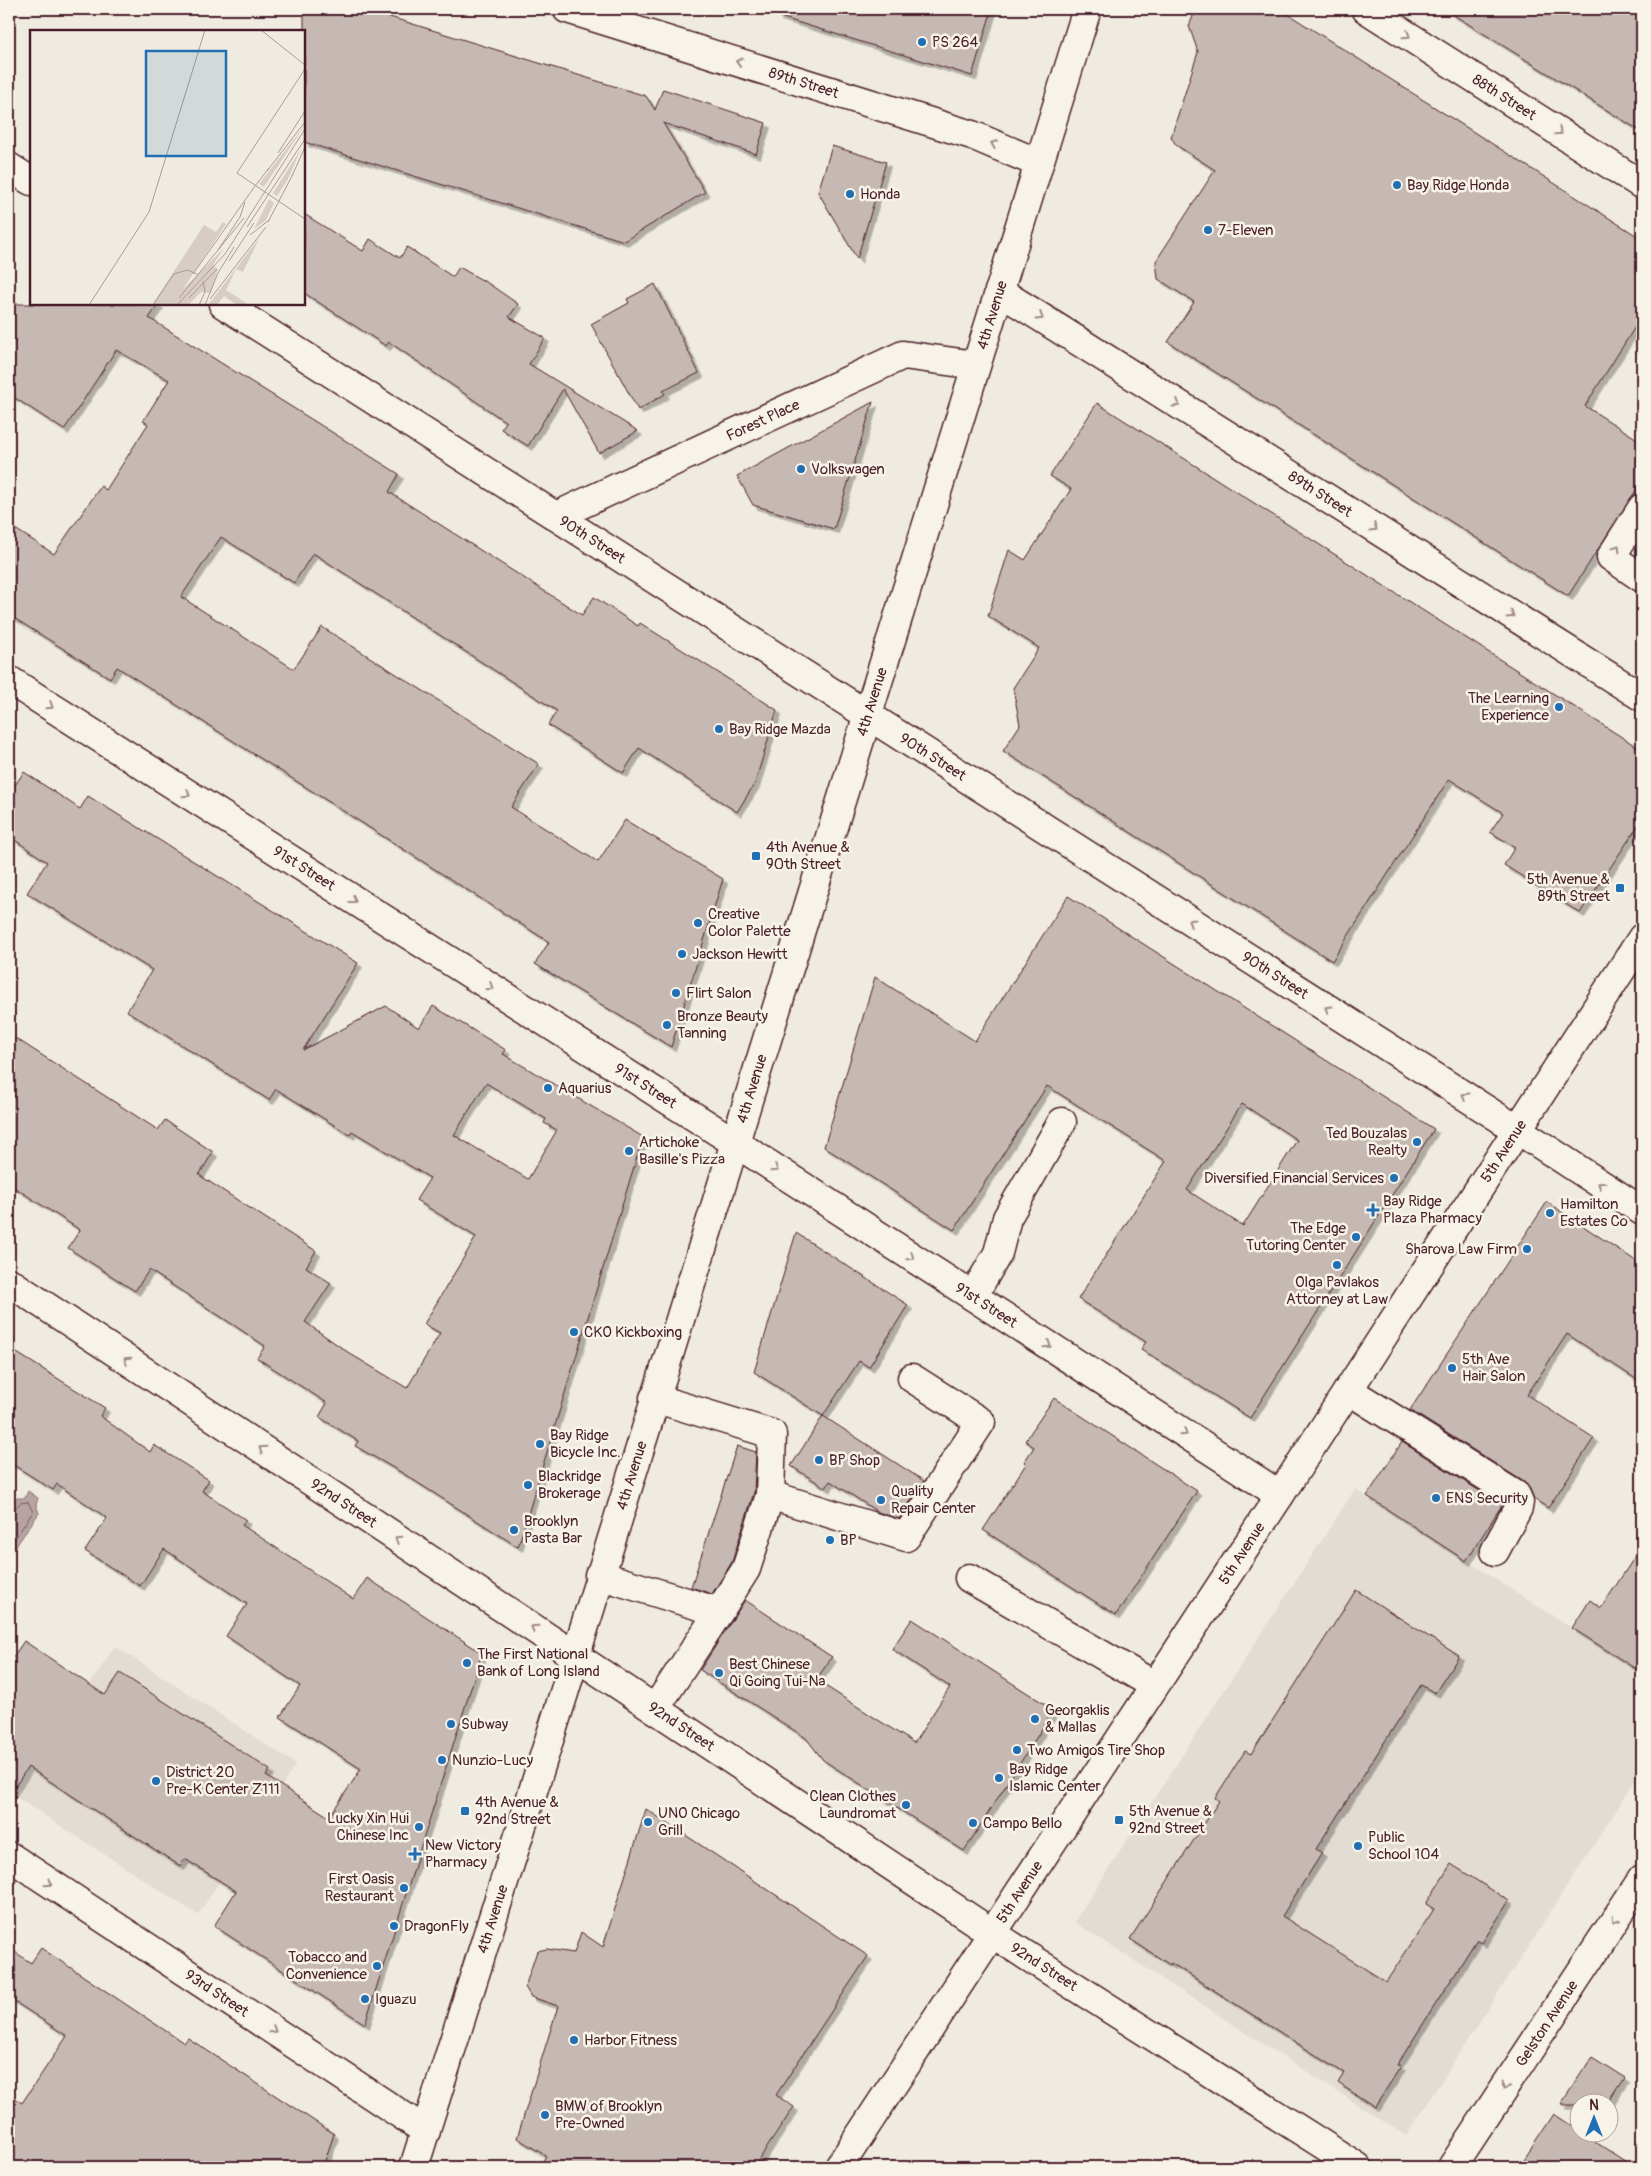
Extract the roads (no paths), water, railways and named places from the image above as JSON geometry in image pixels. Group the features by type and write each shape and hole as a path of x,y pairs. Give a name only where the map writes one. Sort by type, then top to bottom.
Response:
{"street":[{"name":"89th Street","path":"567,9 972,135 1038,163"},
{"name":"4th Avenue","path":"414,2167 1087,9"},
{"name":"88th Street","path":"1366,9 1642,185"},
{"path":"9,167 30,181"},
{"name":"89th Street","path":"998,291 1642,697"},
{"name":"90th Street","path":"225,305 1642,1211"},
{"name":"Forest Place","path":"556,516 903,355 976,366"},
{"path":"1642,508 1611,557 1642,578"},
{"name":"91st Street","path":"9,680 734,1142 1280,1495"},
{"name":"5th Avenue","path":"839,2167 1280,1495 1642,938"},
{"path":"973,1296 998,1253 1007,1218 1062,1122"},
{"name":"92nd Street","path":"9,1282 992,1933 1358,2167"},
{"path":"770,1495 906,1537 981,1422 912,1378"},
{"path":"1348,1390 1516,1495 1519,1502 1518,1508 1495,1551"},
{"path":"654,1398 772,1434 770,1495 746,1569 655,1709"},
{"path":"599,1574 719,1612"},
{"path":"969,1578 1154,1685"},
{"name":"93rd Street","path":"9,1856 426,2131"},
{"name":"Gelston Avenue","path":"1452,2167 1642,1879"}],"water":[{"path":"28,1491 38,1498 36,1505 39,1513 16,1546 9,1548 9,1509 17,1498 25,1498"}],"place":[{"name":"PS 264","path":"922,42"},
{"name":"Bay Ridge Honda","path":"1397,185"},
{"name":"Honda","path":"850,194"},
{"name":"7-Eleven","path":"1208,230"},
{"name":"Volkswagen","path":"801,469"},
{"name":"The Learning Experience","path":"1559,707"},
{"name":"Bay Ridge Mazda","path":"719,729"},
{"name":"4th Avenue & 90th Street","path":"756,856"},
{"name":"5th Avenue & 89th Street","path":"1620,888"},
{"name":"Creative Color Palette","path":"698,923"},
{"name":"Jackson Hewitt","path":"682,954"},
{"name":"Flirt Salon","path":"676,993"},
{"name":"Bronze Beauty Tanning","path":"667,1025"},
{"name":"Aquarius","path":"548,1088"},
{"name":"Ted Bouzalas Realty","path":"1417,1142"},
{"name":"Artichoke Basille's Pizza","path":"629,1151"},
{"name":"Diversified Financial Services","path":"1394,1178"},
{"name":"Bay Ridge Plaza Pharmacy","path":"1373,1210"},
{"name":"Hamilton Estates Co","path":"1550,1213"},
{"name":"The Edge Tutoring Center","path":"1356,1237"},
{"name":"Sharova Law Firm","path":"1527,1249"},
{"name":"Olga Pavlakos Attorney at Law","path":"1337,1265"},
{"name":"CKO Kickboxing","path":"574,1332"},
{"name":"5th Ave Hair Salon","path":"1452,1368"},
{"name":"Bay Ridge Bicycle Inc.","path":"540,1444"},
{"name":"BP Shop","path":"819,1460"},
{"name":"Blackridge Brokerage","path":"528,1485"},
{"name":"ENS Security","path":"1436,1498"},
{"name":"Quality Repair Center","path":"881,1500"},
{"name":"Brooklyn Pasta Bar","path":"514,1530"},
{"name":"BP","path":"830,1540"},
{"name":"The First National Bank of Long Island","path":"467,1663"},
{"name":"Best Chinese Qi Going Tui-Na","path":"719,1673"},
{"name":"Georgaklis & Mallas","path":"1035,1719"},
{"name":"Subway","path":"451,1724"},
{"name":"Two Amigos Tire Shop","path":"1017,1750"},
{"name":"Nunzio-Lucy","path":"442,1760"},
{"name":"Bay Ridge Islamic Center","path":"999,1778"},
{"name":"District 20 Pre-K Center Z111","path":"156,1781"},
{"name":"Clean Clothes Laundromat","path":"906,1805"},
{"name":"4th Avenue & 92nd Street","path":"465,1811"},
{"name":"5th Avenue & 92nd Street","path":"1119,1820"},
{"name":"UNO Chicago Grill","path":"648,1822"},
{"name":"Campo Bello","path":"973,1823"},
{"name":"Lucky Xin Hui Chinese Inc","path":"419,1827"},
{"name":"Public School 104","path":"1358,1846"},
{"name":"New Victory Pharmacy","path":"415,1854"},
{"name":"First Oasis Restaurant","path":"404,1888"},
{"name":"DragonFly","path":"394,1926"},
{"name":"Tobacco and Convenience","path":"377,1966"},
{"name":"Iguazu","path":"365,1999"},
{"name":"Harbor Fitness","path":"574,2040"},
{"name":"BMW of Brooklyn Pre-Owned","path":"545,2115"}]}
